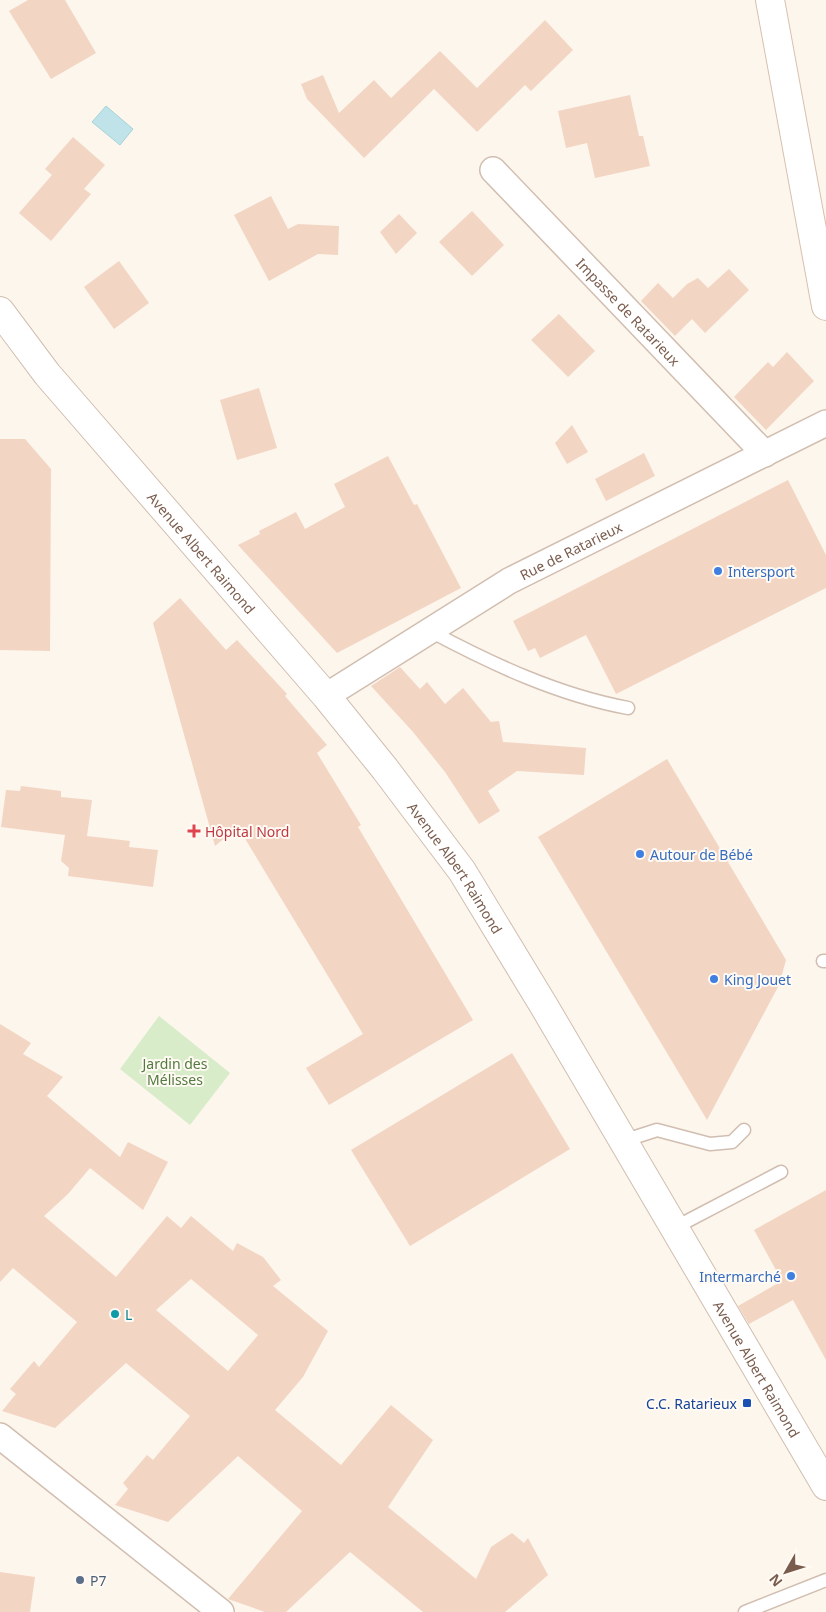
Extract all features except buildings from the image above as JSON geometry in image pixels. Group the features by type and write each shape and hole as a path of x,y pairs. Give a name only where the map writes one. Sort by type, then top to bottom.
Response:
{"street":[{"path":"770,0 826,306"},
{"name":"Impasse de Ratarieux","path":"492,170 765,454"},
{"path":"807,206 826,242"},
{"name":"Avenue Albert Raimond","path":"0,311 47,374 326,696 386,770 462,871 826,1486"},
{"name":"Rue de Ratarieux","path":"326,696 509,580 826,424"},
{"path":"0,1436 221,1612"}],"lane":[{"path":"430,631 524,676 590,701 628,708"},
{"path":"623,1141 658,1130 710,1144 732,1142 744,1130"},
{"path":"674,1228 781,1172"},
{"path":"745,1612 826,1580"}],"green space":[{"name":"Jardin des Mélisses","path":"159,1016 230,1073 190,1125 120,1069"}],"water":[{"path":"106,106 133,129 120,145 92,122"}],"place":[{"name":"Intersport","path":"718,571"},
{"name":"Hôpital Nord","path":"194,831"},
{"name":"Autour de Bébé","path":"640,854"},
{"name":"King Jouet","path":"714,979"},
{"name":"Intermarché","path":"791,1276"},
{"name":"L","path":"115,1314"},
{"name":"C.C. Ratarieux","path":"747,1403"},
{"name":"P7","path":"80,1580"}]}
